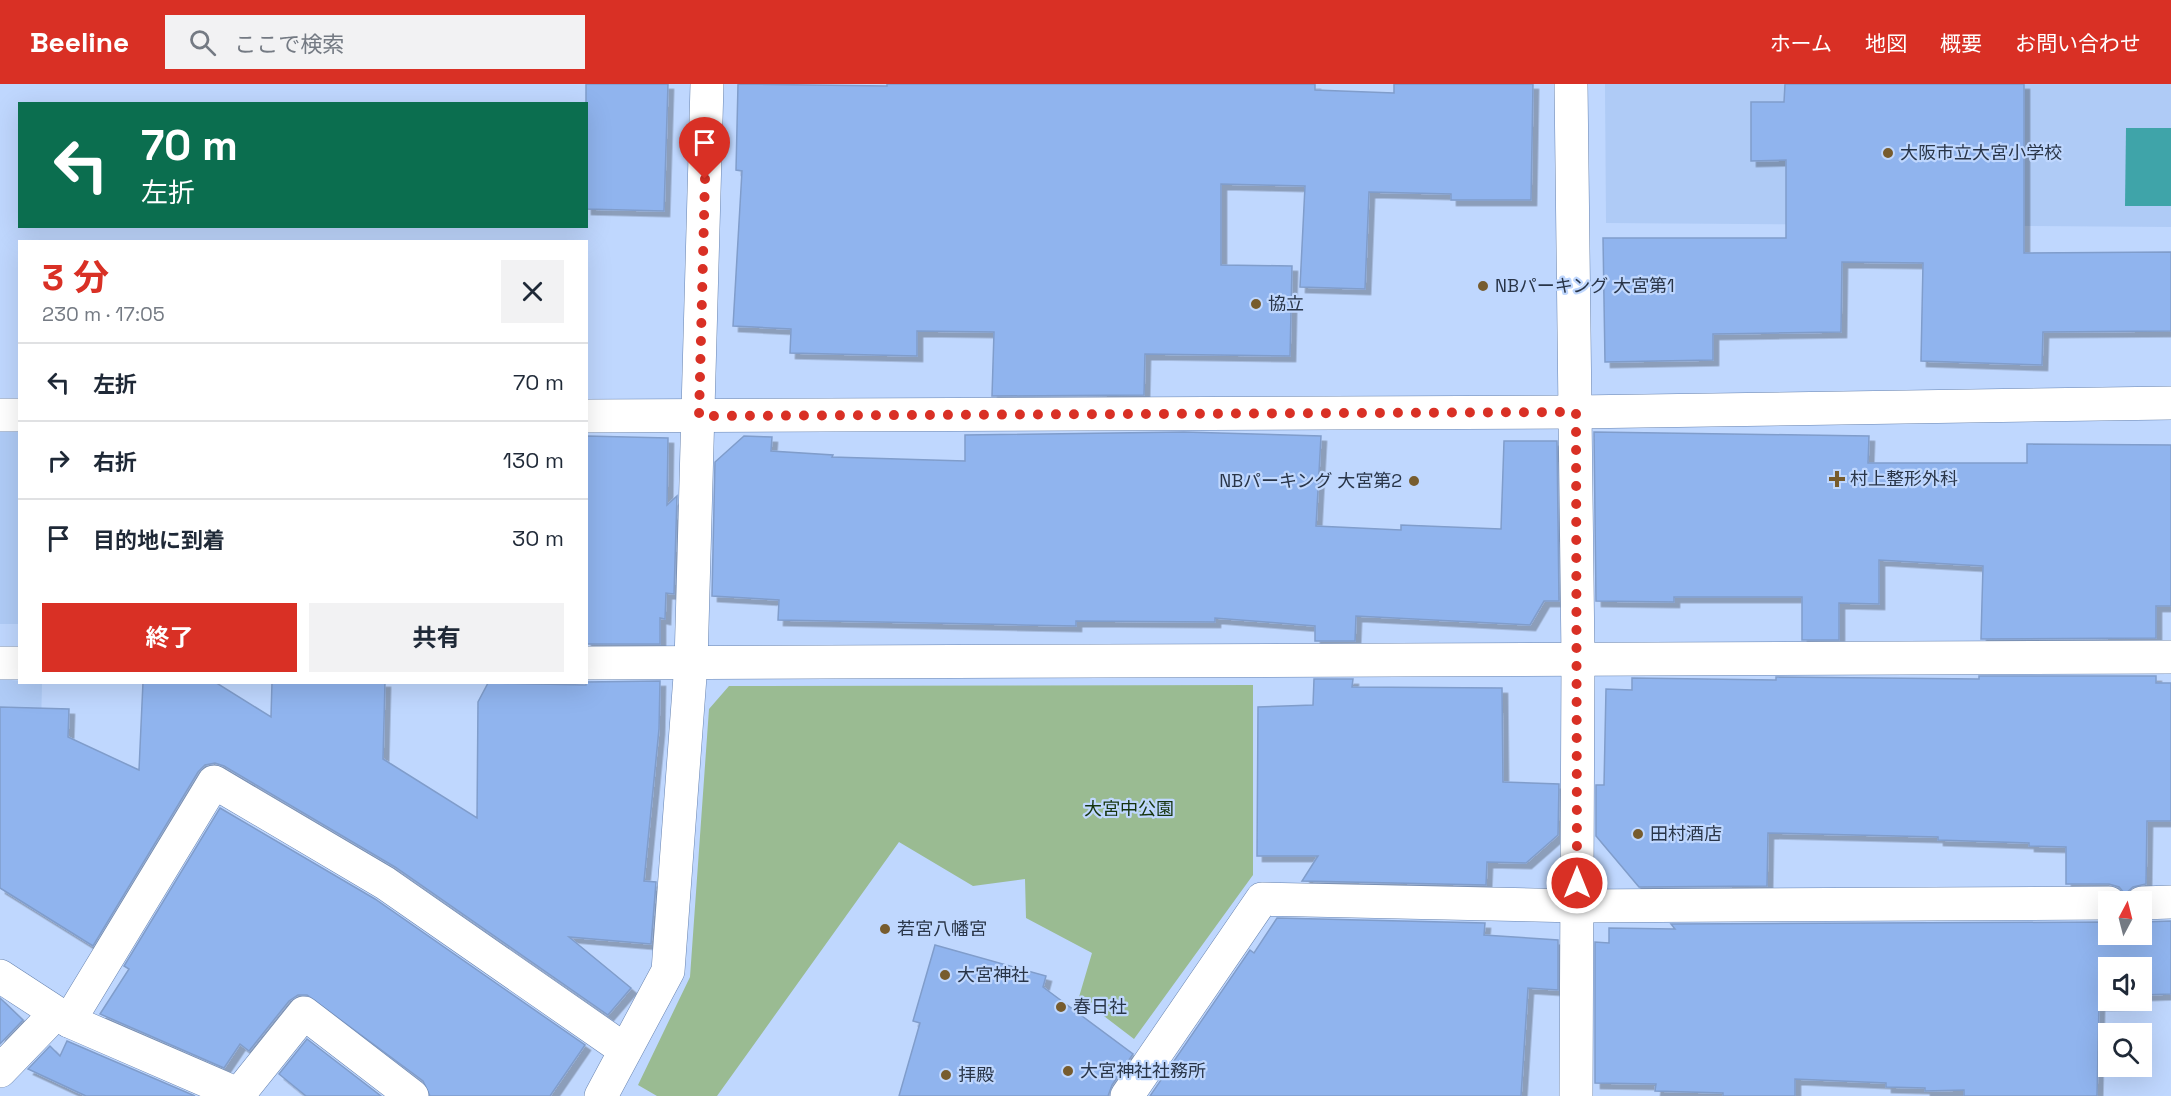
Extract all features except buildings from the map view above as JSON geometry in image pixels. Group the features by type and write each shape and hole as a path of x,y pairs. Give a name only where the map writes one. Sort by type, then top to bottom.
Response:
{"street":[{"path":"601,1096 668,971 691,663 707,84"},
{"path":"1571,84 1578,658 1576,1096"},
{"path":"588,416 1576,412 2171,404"},
{"path":"0,415 18,415"},
{"path":"588,663 2171,657"},
{"path":"0,663 18,663"},
{"path":"0,1071 62,1018 214,782 385,883 625,1050"},
{"path":"1127,1096 1262,899 1577,906 2098,903"},
{"path":"2152,903 2171,902"},
{"path":"0,976 62,1018 241,1095 304,1013 412,1096"}],"shaded area":[{"name":"大阪市立大宮小学校","path":"1605,84 2171,84 2171,227 1606,223"},
{"path":"2126,128 2171,128 2171,206 2125,206"},
{"path":"0,425 18,425 18,624 0,624"},
{"path":"0,679 18,681 18,684 42,684 40,772 0,771"}],"green space":[{"name":"大宮中公園","path":"1253,685 1253,875 1134,1039 1079,997 1092,953 1026,918 1025,879 973,886 899,842 717,1096 657,1096 638,1085 690,977 709,709 729,686"}],"place":[{"name":"大阪市立大宮小学校","path":"1888,153"},
{"name":"NBパーキング 大宮第1","path":"1483,286"},
{"name":"協立","path":"1256,304"},
{"name":"村上整形外科","path":"1837,479"},
{"name":"NBパーキング 大宮第2","path":"1414,481"},
{"name":"田村酒店","path":"1638,834"},
{"name":"若宮八幡宮","path":"885,929"},
{"name":"大宮神社","path":"945,975"},
{"name":"春日社","path":"1061,1007"},
{"name":"大宮神社社務所","path":"1068,1071"},
{"name":"拝殿","path":"946,1075"}],"route":[{"path":"705,179 699,416 1576,412 1577,883"}]}
